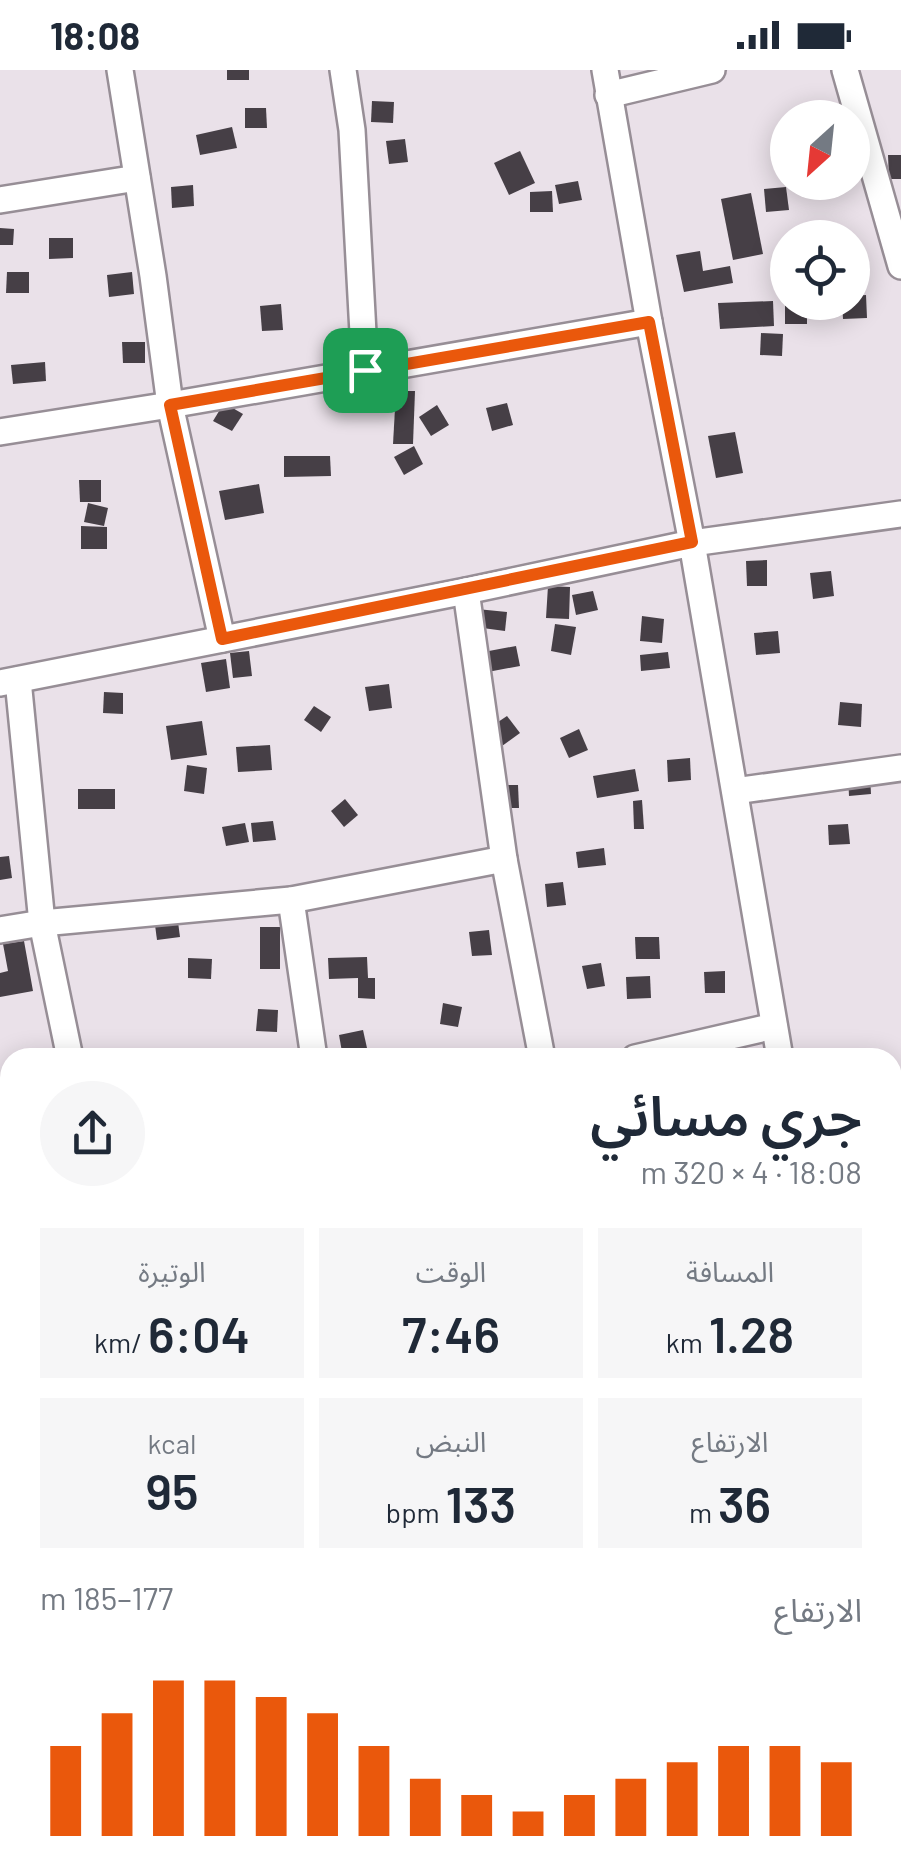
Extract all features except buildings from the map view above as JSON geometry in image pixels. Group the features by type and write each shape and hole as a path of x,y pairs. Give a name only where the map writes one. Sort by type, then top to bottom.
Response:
{"street":[{"path":"120,70 170,405 222,639"},
{"path":"343,70 352,130 365,370"},
{"path":"712,70 606,83 692,542 778,1048"},
{"path":"845,70 900,259"},
{"path":"0,200 137,178"},
{"path":"0,432 649,322"},
{"path":"68,1048 42,922 9,682 692,542 901,514"},
{"path":"466,591 504,860 540,1048"},
{"path":"735,791 901,768"},
{"path":"0,930 42,922 291,900 504,860"},
{"path":"291,900 313,1048"},
{"path":"678,1048 774,1026"}],"route":[{"path":"649,322 692,542 222,639 170,405 365,370 649,322"}]}
